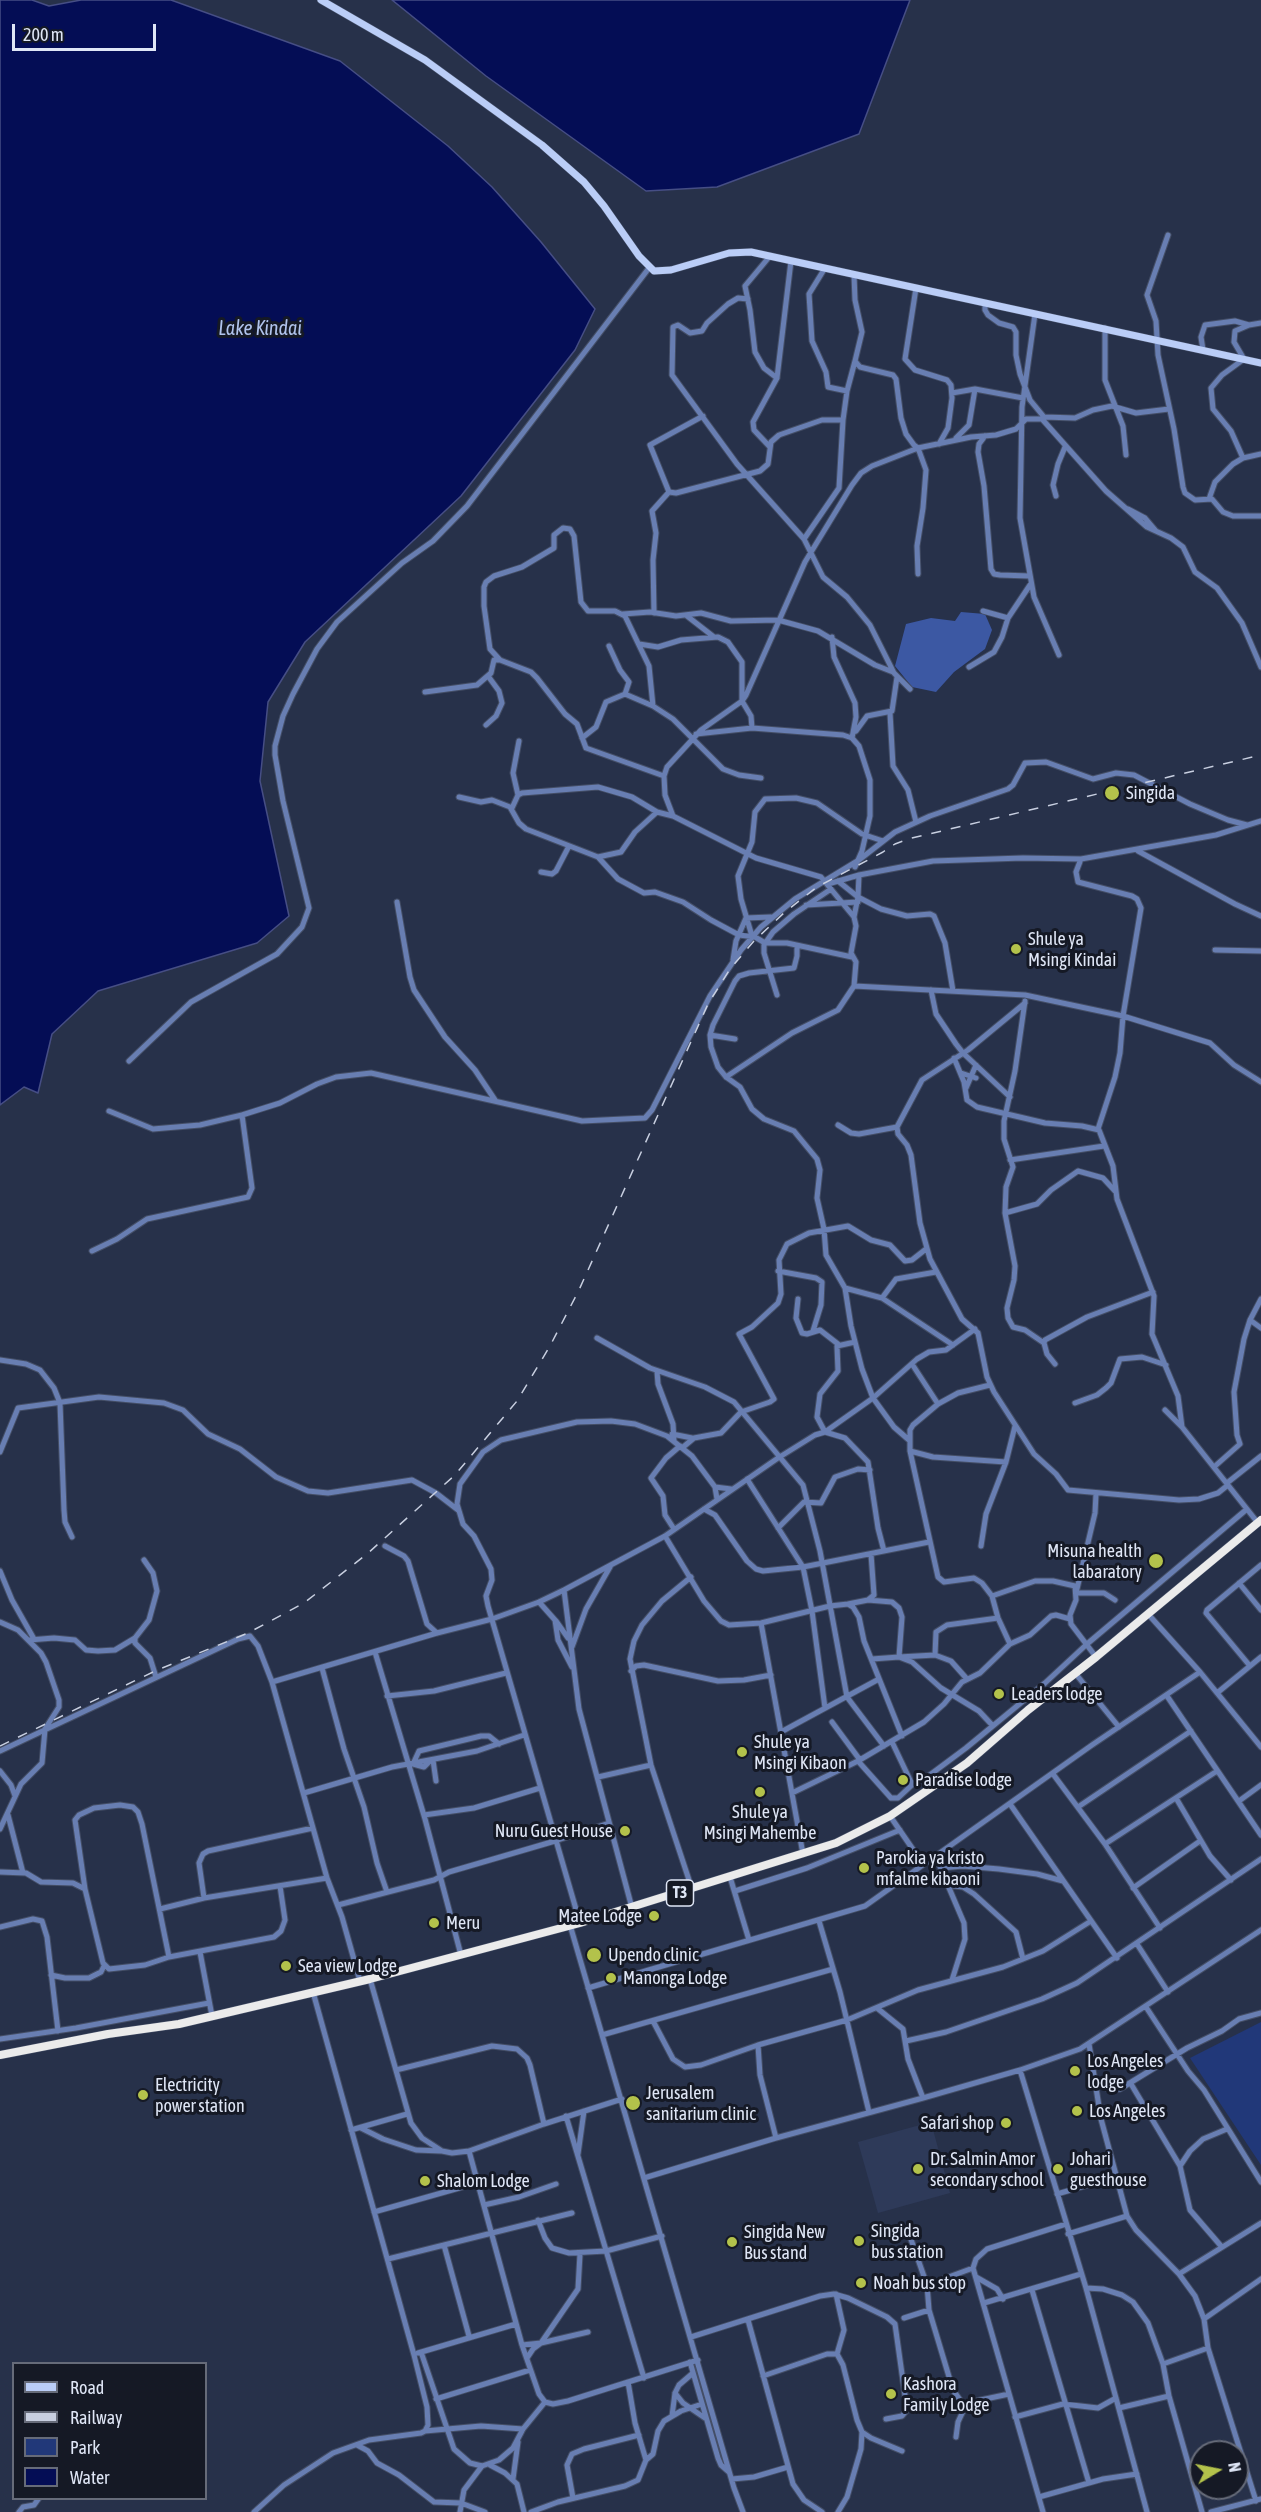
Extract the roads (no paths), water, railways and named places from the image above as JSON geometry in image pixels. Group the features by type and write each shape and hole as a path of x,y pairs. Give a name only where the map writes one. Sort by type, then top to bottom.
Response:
{"highway":[{"name":"T3","path":"0,2055 212,2016 370,1979 632,1908 836,1843 890,1816 967,1764 1028,1710 1096,1657 1259,1522"}],"main road":[{"path":"321,0 425,60 542,145 584,182 649,268 658,272 738,252 770,256 1261,363"}],"street":[{"path":"1168,235 1148,292 1155,314 1157,340 1183,487 1185,492 1195,500 1215,501 1223,512 1233,516 1261,516"},
{"path":"770,256 745,284 755,352 764,368 777,378"},
{"path":"770,447 754,430 753,422 777,378 791,261"},
{"path":"129,1061 191,1002 277,954 302,927 309,908 282,801 275,746 283,716 309,663 344,615 402,563 433,541 467,506 649,268"},
{"path":"825,268 809,294 812,341 826,372 828,387 847,391"},
{"path":"804,539 839,488 847,391 862,332 855,300 854,275"},
{"path":"916,288 905,359 915,370 947,380 951,385 948,428 939,444"},
{"path":"748,299 738,298 728,304 707,323 702,331 690,333 678,326 673,327 672,375 747,475 804,539 824,577 847,597 870,625 896,675 910,689"},
{"path":"985,303 988,315 999,323 1013,327 1016,332 1017,365 1035,408 1044,417 1075,418 1093,410 1115,406 1136,413 1169,409"},
{"path":"1035,314 1023,398 1020,518 1030,585 1059,655"},
{"path":"1203,350 1201,337 1205,325 1235,321 1249,325"},
{"path":"1243,458 1232,431 1214,409 1210,391 1217,380 1244,359 1234,342 1233,334 1237,329 1261,323"},
{"path":"1106,328 1105,380 1123,426 1126,455"},
{"path":"855,361 860,367 893,375 896,379 901,418 906,434 918,448 926,470 924,508 918,546 918,574"},
{"path":"952,393 975,389 1023,398"},
{"path":"949,442 962,434 969,425 975,389"},
{"path":"669,492 650,445 704,416"},
{"path":"673,816 665,795 664,776 667,767 695,736 742,701 810,554 856,478 873,466 918,448 1011,431 1030,418 1042,419 1101,487 1127,509 1157,532 1183,547 1195,572 1200,578 1212,584 1242,622 1261,667"},
{"path":"669,492 676,493 747,475 765,468 770,447 778,435 822,420 843,420"},
{"path":"985,436 979,444 978,452 984,486 991,569 994,574 1029,576"},
{"path":"1056,496 1053,488 1054,479 1065,447"},
{"path":"1209,499 1220,476 1243,458 1261,454"},
{"path":"654,613 652,560 656,532 652,511 669,492"},
{"path":"664,776 586,748 577,724 565,714 531,672 500,660 490,649 486,629 484,595 486,582 494,576 522,567 554,548 554,535 563,528 570,529 574,536 580,598 584,607 592,612 654,613 670,616 701,613 731,621 778,620 832,637 896,675"},
{"path":"969,667 994,652 1008,618 1030,585"},
{"path":"983,611 1008,618"},
{"path":"622,614 649,666 653,706"},
{"path":"685,616 693,619 709,636 725,639 739,655 743,671 742,701 751,716 752,728"},
{"path":"639,644 658,647 678,641 714,637"},
{"path":"832,637 834,657 855,703 853,735 870,780 870,816 859,860 855,867"},
{"path":"609,646 620,670 629,682 625,694"},
{"path":"425,692 474,686 488,676 493,662 500,660"},
{"path":"896,675 893,708 890,713 893,769 902,778 908,790 916,822"},
{"path":"486,725 496,716 502,703 499,691 488,676"},
{"path":"582,738 596,727 606,702 625,694 653,706 695,736 723,770 761,778"},
{"path":"853,735 867,716 890,713"},
{"path":"695,736 752,728 853,735"},
{"path":"519,741 513,773 518,795 513,808 519,823 526,829 598,857 618,879 644,893 655,892 683,902 739,935 752,936 765,943 797,946 852,957"},
{"path":"777,995 763,950 765,943 781,925 883,841 916,822 1008,789 1013,785 1025,763 1051,764 1093,779 1116,773 1134,775 1190,804 1228,820 1247,825"},
{"path":"518,795 598,787 632,797 657,812 673,816 747,855 802,871 828,884 854,917"},
{"path":"459,797 481,802 492,800 513,808"},
{"path":"752,936 738,890 738,876 754,835 755,812 762,801 770,797 817,802 866,836 883,841"},
{"path":"598,857 621,852 634,832 657,812"},
{"path":"109,1111 161,1130 200,1125 280,1103 336,1077 363,1073 382,1074 582,1121 645,1118 652,1110 710,996 752,936 771,917 828,884 859,875 933,861 1081,859 1216,835 1261,821"},
{"path":"541,872 552,874 556,871 569,846"},
{"path":"1137,850 1261,916"},
{"path":"1081,859 1076,872 1078,882 1132,896 1141,908 1120,1053 1115,1077 1098,1129 1113,1166 1115,1192 1153,1292 1155,1303 1152,1334 1178,1396 1182,1427"},
{"path":"726,1077 792,1033 838,1010 854,986 857,968 851,947 856,926 854,917 858,900 859,875"},
{"path":"838,881 858,900 890,912 907,916 930,914 934,916 943,937 953,991"},
{"path":"805,905 843,904 858,900"},
{"path":"397,902 414,990 445,1037 475,1070 495,1100"},
{"path":"746,918 771,917"},
{"path":"733,961 746,918"},
{"path":"797,946 794,968 743,974 735,981 723,1001 710,1035 713,1057 726,1077 740,1087 752,1109 758,1115 794,1131 817,1159 820,1170 817,1198 829,1262 845,1288 855,1342 873,1398 894,1427 909,1440"},
{"path":"1215,950 1261,951"},
{"path":"854,986 1026,996 1124,1016 1210,1043 1234,1065 1261,1082"},
{"path":"931,990 936,1014 963,1053 1010,1097"},
{"path":"1026,996 1004,1139 1013,1171 1006,1187 1005,1213 1015,1266 1014,1280 1006,1308 1012,1327 1025,1330 1044,1343 1047,1354 1055,1364"},
{"path":"1024,1003 963,1053 922,1080 897,1126 898,1134 907,1144 911,1155 926,1249 936,1272 965,1323 975,1329 980,1339 990,1385 1037,1458 1056,1474 1068,1490 1096,1494 1199,1499 1218,1493 1261,1456"},
{"path":"710,1035 735,1039"},
{"path":"954,1059 966,1088"},
{"path":"976,1065 973,1077 966,1088 965,1096 970,1103 1007,1115 1098,1129"},
{"path":"961,1073 973,1077"},
{"path":"92,1251 117,1239 147,1219 248,1197 252,1188 242,1115"},
{"path":"838,1125 851,1133 859,1134 897,1126"},
{"path":"1010,1160 1104,1146"},
{"path":"1005,1213 1037,1204 1051,1190 1078,1171 1103,1178 1115,1192"},
{"path":"580,1923 506,1673 486,1596 492,1581 491,1569 474,1536 463,1524 459,1512 457,1495 465,1474 483,1452 501,1440 592,1420 628,1423 661,1433 694,1438 721,1433 741,1412 774,1399 739,1334 752,1327 778,1303 781,1294 778,1271 781,1253 787,1244 799,1237 824,1229 848,1226 871,1240 890,1245 905,1261 912,1260 926,1249"},
{"path":"778,1271 816,1278 822,1282 821,1305 813,1331"},
{"path":"882,1298 896,1279 936,1272"},
{"path":"845,1288 882,1298 953,1345"},
{"path":"1044,1343 1060,1330 1086,1317 1153,1292"},
{"path":"798,1299 796,1313 798,1326 804,1334 820,1330 838,1344 855,1342"},
{"path":"1214,1467 1240,1444 1237,1435 1234,1392 1240,1355 1250,1320 1261,1299"},
{"path":"1250,1320 1261,1328"},
{"path":"272,1682 492,1619 564,1590 665,1536 778,1458 815,1435 825,1432 873,1398 925,1354 946,1350 975,1329"},
{"path":"597,1338 657,1371 714,1391 734,1402 760,1432 778,1458 803,1485 830,1606 847,1697 884,1746"},
{"path":"838,1344 836,1348 838,1371 822,1390 816,1408 818,1423 825,1432 849,1441 865,1458 870,1470 876,1519 884,1551"},
{"path":"1076,1403 1097,1395 1111,1383 1120,1359 1142,1357 1166,1365"},
{"path":"0,1360 27,1364 40,1370 51,1382 60,1403 65,1522 72,1537"},
{"path":"912,1364 938,1404"},
{"path":"657,1371 658,1384 671,1419 674,1441"},
{"path":"990,1385 958,1393 938,1404 913,1425 909,1440 929,1542 940,1580 944,1582 974,1578 982,1583 992,1596 998,1618 1010,1644"},
{"path":"0,1452 17,1410 111,1397 175,1406 208,1434 240,1449 276,1477 299,1488 316,1493 328,1493 417,1481 459,1512"},
{"path":"1165,1410 1182,1427 1259,1522"},
{"path":"981,1546 987,1514 1006,1462 1015,1426"},
{"path":"661,1433 692,1456 715,1487 715,1515"},
{"path":"674,1529 665,1515 663,1496 651,1478 666,1458 694,1438"},
{"path":"910,1451 933,1457 1006,1462"},
{"path":"778,1528 807,1501 821,1503 832,1480 842,1473 858,1469 870,1470"},
{"path":"747,1479 803,1566 812,1611 825,1708"},
{"path":"715,1487 731,1489"},
{"path":"1070,1619 1095,1513 1096,1494"},
{"path":"704,1509 715,1515 738,1550 756,1569 768,1572 929,1542"},
{"path":"832,1722 859,1760 891,1798 898,1798 913,1784 923,1780 993,1726 1247,1509"},
{"path":"665,1536 704,1601 721,1621 729,1625 761,1623 830,1606 868,1600 892,1602 899,1608 902,1617 899,1657"},
{"path":"385,1546 408,1560 428,1624 437,1633"},
{"path":"868,1600 875,1592 871,1554"},
{"path":"0,1622 18,1630 32,1640 54,1638 75,1640 86,1650 115,1650 135,1638 149,1620 157,1591 153,1573 144,1560"},
{"path":"1250,1666 1206,1613 1261,1565"},
{"path":"571,1649 586,1609 610,1566"},
{"path":"0,1571 32,1640 46,1662 59,1700 58,1707 45,1729 42,1763 21,1784 0,1829"},
{"path":"691,1577 662,1601 642,1625 630,1652 631,1671 651,1765 692,1889"},
{"path":"992,1596 1045,1580 1071,1584 1077,1591 1104,1593 1115,1600"},
{"path":"1239,1583 1261,1610"},
{"path":"564,1590 568,1611 572,1669 579,1708 632,1908"},
{"path":"539,1602 569,1640"},
{"path":"848,1604 857,1612 864,1641 902,1736"},
{"path":"1148,1614 1218,1693 1261,1747"},
{"path":"792,1793 859,1760 924,1722 967,1679 980,1673 1010,1644 1030,1635 1053,1615 1070,1619 1096,1657"},
{"path":"935,1655 936,1632 940,1628 957,1623 998,1618"},
{"path":"555,1620 558,1640 572,1669"},
{"path":"761,1623 803,1854"},
{"path":"0,1751 238,1638 250,1636 258,1646 272,1682 327,1878 338,1905 360,1981"},
{"path":"135,1638 137,1647 150,1659 156,1677"},
{"path":"123,1646 137,1647"},
{"path":"375,1652 387,1696 411,1764 461,1955"},
{"path":"872,1659 935,1655 951,1661 967,1679"},
{"path":"899,1657 920,1667 951,1695 961,1698 979,1711 993,1726"},
{"path":"1218,1693 1261,1657"},
{"path":"631,1671 636,1666 644,1665 718,1682 771,1675"},
{"path":"322,1668 387,1892"},
{"path":"588,1988 865,1906 1200,1672"},
{"path":"387,1696 414,1695 506,1673"},
{"path":"1075,1673 1119,1727"},
{"path":"781,1732 879,1679"},
{"path":"1167,1696 1261,1835"},
{"path":"1078,1807 1191,1731"},
{"path":"304,1793 392,1767 499,1744 524,1735"},
{"path":"411,1764 419,1751 481,1736 489,1736 499,1744"},
{"path":"892,1742 913,1784"},
{"path":"431,1760 436,1781"},
{"path":"598,1777 651,1765"},
{"path":"0,1771 12,1785 15,1797"},
{"path":"1105,1844 1217,1771"},
{"path":"1053,1774 1105,1844 1160,1928"},
{"path":"1239,1801 1261,1785"},
{"path":"424,1815 474,1808 540,1788"},
{"path":"1176,1798 1200,1841 1231,1880"},
{"path":"1010,1804 1117,1958"},
{"path":"169,1957 138,1812 129,1806 94,1808 79,1815 75,1820 85,1889 104,1966 109,1969 145,1965 169,1957 268,1939 277,1935 285,1920 280,1886"},
{"path":"8,1815 23,1873"},
{"path":"890,1816 923,1864"},
{"path":"338,1905 441,1877 449,1872 555,1841 609,1822"},
{"path":"204,1898 199,1863 203,1854 313,1828"},
{"path":"735,1891 807,1868 900,1830"},
{"path":"1133,1888 1200,1841"},
{"path":"935,1855 961,1914 965,1932 952,1980"},
{"path":"906,2041 946,2032 1042,1999 1077,1983 1261,1859"},
{"path":"941,1868 963,1866 999,1869 1037,1874 1064,1881"},
{"path":"2,1870 23,1873 41,1882 72,1883 85,1889"},
{"path":"730,1877 749,1940"},
{"path":"160,1909 204,1898 327,1878"},
{"path":"947,1885 963,1887 974,1894 1016,1932 1023,1959"},
{"path":"0,1927 33,1919 42,1921 47,1937 58,2031"},
{"path":"819,1921 847,2020 869,2112"},
{"path":"653,2021 673,2059 685,2067 701,2065 758,2045 847,2020 909,1993 1023,1959 1043,1951 1091,1921"},
{"path":"570,1925 743,2512"},
{"path":"644,2178 776,2138 1020,2070 1089,2044 1261,1930"},
{"path":"1137,1944 1168,1992"},
{"path":"200,1952 212,2016"},
{"path":"51,1975 65,1978 89,1978 100,1972 104,1966"},
{"path":"603,2035 833,1969"},
{"path":"370,1979 407,2114 416,2132 442,2151"},
{"path":"313,1992 414,2355 428,2417 425,2431"},
{"path":"0,2039 58,2031 209,2003"},
{"path":"1146,2007 1204,2091 1261,2182"},
{"path":"877,2008 902,2026 908,2059 923,2098"},
{"path":"1094,2082 1111,2090 1120,2089 1239,2019 1261,2013"},
{"path":"1089,2044 1094,2082 1127,2216 1136,2230 1179,2274 1195,2296 1204,2319 1208,2348 1258,2500 1211,2512"},
{"path":"758,2045 760,2075 776,2138"},
{"path":"396,2070 492,2046 517,2049 524,2053 530,2065 544,2124"},
{"path":"1020,2070 1086,2288 1147,2512"},
{"path":"1131,2084 1180,2166 1190,2210 1221,2246"},
{"path":"361,2128 407,2147 452,2153 469,2151 566,2116 622,2099"},
{"path":"578,2155 584,2111"},
{"path":"351,2130 407,2114"},
{"path":"566,2116 644,2378"},
{"path":"1180,2166 1190,2151 1203,2139 1227,2129"},
{"path":"469,2151 493,2232 522,2345 539,2394 545,2402 553,2404 568,2401 698,2360"},
{"path":"1057,2194 1116,2177"},
{"path":"374,2212 477,2183"},
{"path":"484,2205 519,2197 556,2184"},
{"path":"388,2259 572,2212"},
{"path":"1068,2234 1127,2216"},
{"path":"538,2220 552,2248 569,2253 606,2251 662,2236"},
{"path":"1179,2274 1261,2223"},
{"path":"1043,2512 973,2268 976,2259 987,2248 1066,2224"},
{"path":"907,2228 927,2285 930,2310 953,2390 965,2407"},
{"path":"444,2246 469,2336"},
{"path":"526,2358 532,2349 541,2343 578,2289 581,2276 580,2254"},
{"path":"927,2285 973,2268"},
{"path":"984,2303 1081,2274"},
{"path":"976,2277 997,2289 1003,2299"},
{"path":"1204,2319 1261,2279"},
{"path":"1086,2288 1115,2292 1133,2302 1148,2323 1163,2364 1202,2512"},
{"path":"1032,2290 1089,2483"},
{"path":"691,2337 820,2296 836,2294 878,2312 894,2324 907,2410 902,2416 886,2419"},
{"path":"836,2294 844,2330 837,2354 843,2365 856,2420 862,2432 902,2451"},
{"path":"904,2318 930,2310"},
{"path":"748,2320 793,2484 799,2494 822,2512"},
{"path":"414,2355 469,2336 516,2324"},
{"path":"522,2345 588,2332"},
{"path":"1163,2364 1208,2348"},
{"path":"421,2352 447,2430 459,2456 470,2463 490,2465 513,2448 524,2429 545,2402"},
{"path":"763,2376 827,2354 837,2354"},
{"path":"690,2362 721,2465 731,2475 754,2477 788,2467"},
{"path":"436,2399 530,2370"},
{"path":"672,2416 675,2393 679,2385 693,2373"},
{"path":"627,2382 646,2460"},
{"path":"675,2393 690,2408 707,2419"},
{"path":"956,2437 958,2422 965,2407 976,2401 1009,2394"},
{"path":"1119,2408 1170,2396"},
{"path":"1016,2416 1067,2404 1098,2408 1116,2398"},
{"path":"531,2512 573,2498 633,2483 643,2473 646,2460 656,2448 660,2425 672,2416 702,2404"},
{"path":"254,2512 284,2485 315,2463 333,2453 369,2440 425,2431 488,2426 524,2429"},
{"path":"838,2512 845,2503 861,2449 862,2432"},
{"path":"573,2498 567,2465 572,2454 639,2436"},
{"path":"513,2479 519,2437"},
{"path":"861,2449 871,2438"},
{"path":"357,2445 368,2451 379,2464 399,2475 427,2499 441,2504 461,2503 484,2512"},
{"path":"490,2465 505,2473 517,2484 524,2512"},
{"path":"459,2512 468,2482 482,2466"},
{"path":"505,2473 514,2467"},
{"path":"1039,2497 1113,2477 1137,2474"},
{"path":"19,2512 23,2507 34,2505 38,2500"}],"water":[{"name":"Lake Kindai","path":"0,0 32,0 49,6 81,0 171,0 340,61 448,146 492,187 541,242 595,309 575,350 461,496 305,642 268,702 260,781 289,916 257,943 98,991 52,1034 38,1093 24,1087 0,1105"},
{"path":"392,0 910,0 859,134 717,187 646,191 486,76"}],"railway":[{"path":"0,1746 155,1671 248,1633 304,1603 367,1554 455,1475 517,1401 550,1346 579,1290 708,1004 730,969 754,941 785,912 817,887 908,839 1261,755"}],"place":[{"name":"Singida","path":"1112,793"},
{"name":"Shule ya Msingi Kindai","path":"1016,949"},
{"name":"Misuna health labaratory","path":"1156,1561"},
{"name":"Leaders lodge","path":"999,1694"},
{"name":"Shule ya Msingi Kibaon","path":"742,1752"},
{"name":"Paradise lodge","path":"903,1780"},
{"name":"Shule ya Msingi Mahembe","path":"760,1792"},
{"name":"Nuru Guest House","path":"625,1831"},
{"name":"Parokia ya kristo mfalme kibaoni","path":"864,1868"},
{"name":"Matee Lodge","path":"654,1916"},
{"name":"Meru","path":"434,1923"},
{"name":"Upendo clinic","path":"594,1955"},
{"name":"Sea view Lodge","path":"286,1966"},
{"name":"Manonga Lodge","path":"611,1978"},
{"name":"Los Angeles lodge","path":"1075,2071"},
{"name":"Electricity power station","path":"143,2095"},
{"name":"Jerusalem sanitarium clinic","path":"633,2103"},
{"name":"Los Angeles","path":"1077,2111"},
{"name":"Safari shop","path":"1006,2123"},
{"name":"Dr. Salmin Amor secondary school","path":"918,2169"},
{"name":"Johari guesthouse","path":"1058,2169"},
{"name":"Shalom Lodge","path":"425,2181"},
{"name":"Singida bus station","path":"859,2241"},
{"name":"Singida New Bus stand","path":"732,2242"},
{"name":"Noah bus stop","path":"861,2283"},
{"name":"Kashora Family Lodge","path":"891,2394"}]}
